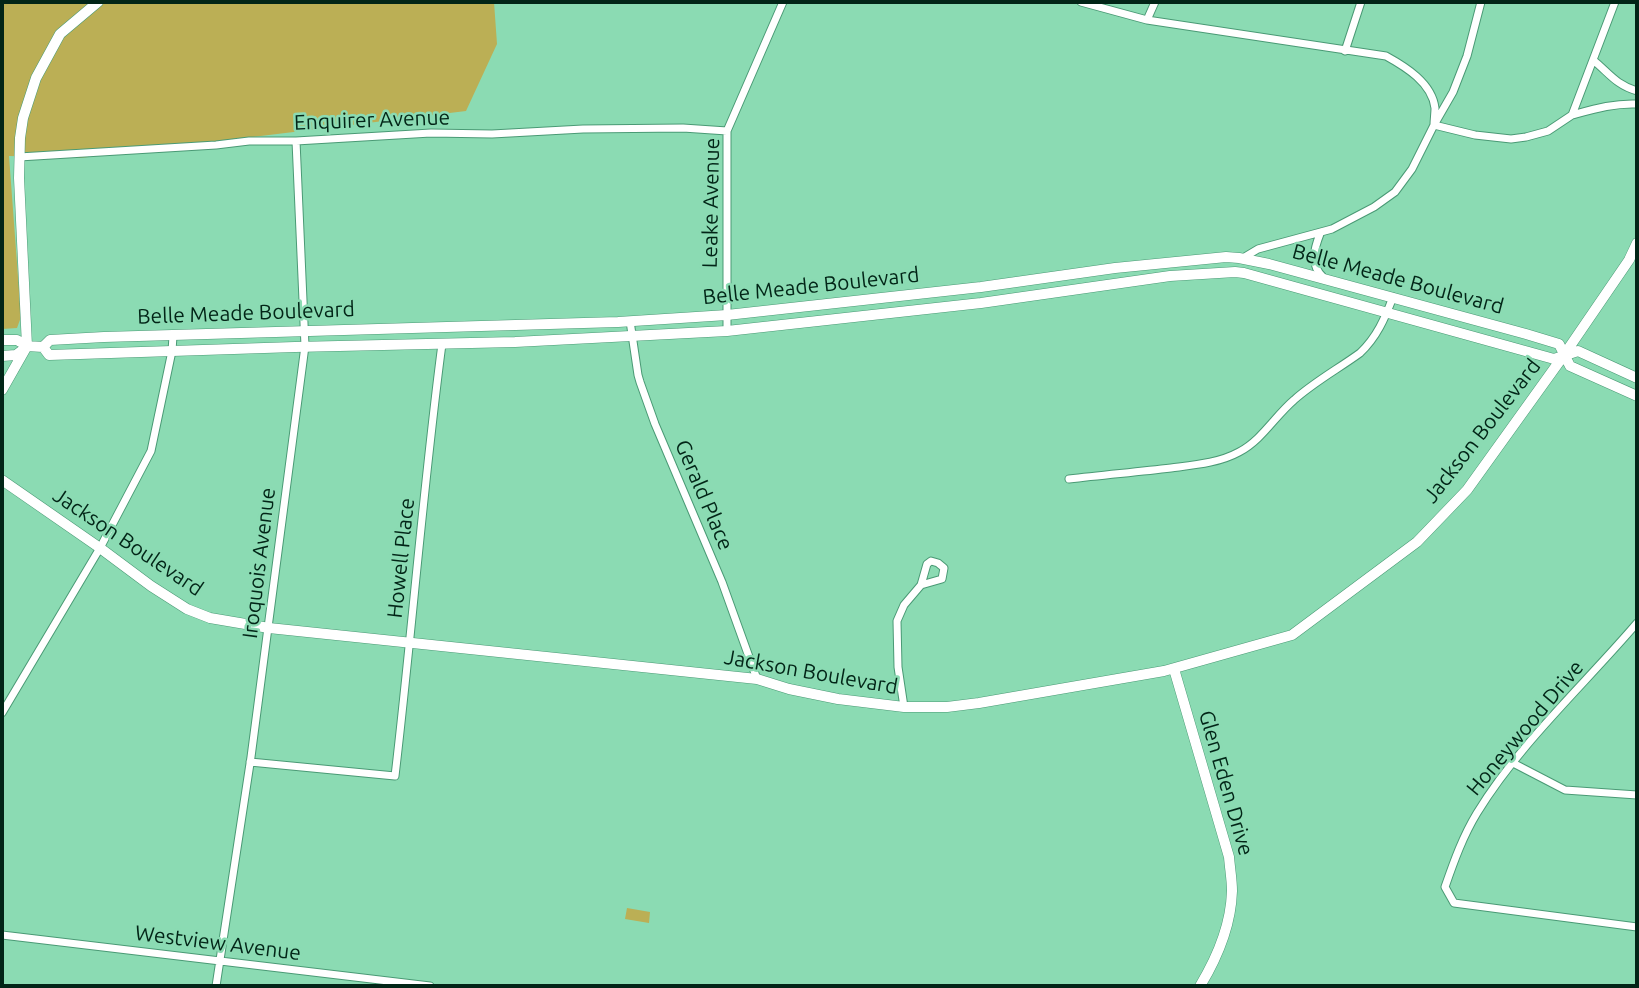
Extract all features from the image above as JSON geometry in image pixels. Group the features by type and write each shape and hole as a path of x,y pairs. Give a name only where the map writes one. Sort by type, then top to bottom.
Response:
{"main road":[{"path":"2,390 27,346 19,157 23,118 36,78 60,34 98,2"},
{"name":"Jackson Boulevard","path":"2,480 151,586 187,608 210,618 269,628 757,679 838,699 904,707 938,708 979,703 1174,669 1292,635 1417,542 1466,490 1564,355 1629,260 1637,243"},
{"name":"Belle Meade Boulevard","path":"2,340 17,340 27,346 43,347 50,340 630,321 727,315 1226,257 1243,258 1393,297 1559,344 1570,366 1637,396"},
{"path":"1241,272 1243,258"},
{"name":"Belle Meade Boulevard","path":"43,347 49,355 632,337 727,331 929,309 1170,276 1241,272 1554,359 1578,351 1637,378"},
{"path":"1322,293 1327,280"},
{"path":"928,293 929,309"},
{"path":"881,299 884,314"},
{"path":"1461,332 1465,317"},
{"path":"441,327 442,344"},
{"name":"Belle Meade Boulevard","path":"2,356 16,355 27,346"},
{"name":"Glen Eden Drive","path":"1174,669 1229,858 1232,892 1227,927 1210,970 1200,986"}],"street":[{"name":"Leake Avenue","path":"727,331 727,131 783,2"},
{"path":"1081,2 1147,20 1386,56 1408,68 1426,86 1435,105 1434,125"},
{"path":"1147,20 1154,2"},
{"path":"1345,51 1361,2"},
{"path":"1243,258 1264,247 1320,233 1359,216 1395,192 1412,169 1453,92 1467,56 1481,2"},
{"path":"1572,115 1615,2"},
{"path":"1593,60 1615,81 1637,91"},
{"path":"1434,125 1475,135 1511,139 1548,131 1572,115 1609,106 1637,104"},
{"name":"Enquirer Avenue","path":"19,157 249,141 431,133 492,134 583,129 683,128 727,131"},
{"name":"Iroquois Avenue","path":"216,986 269,628 304,346 296,141"},
{"path":"1320,233 1314,259 1318,272 1327,280"},
{"path":"1069,479 1208,463 1241,451 1255,441 1300,394 1369,345 1378,332 1393,297"},
{"name":"Gerald Place","path":"630,321 638,375 655,424 722,582 757,679"},
{"path":"2,713 100,548 151,451 173,351 173,335"},
{"name":"Howell Place","path":"250,762 395,776 442,344"},
{"path":"904,707 898,667 897,621 904,606 921,585"},
{"name":"Honeywood Drive","path":"1637,623 1513,763 1479,810 1455,855 1445,887 1454,903 1637,927"},
{"path":"1513,763 1565,790 1637,795"},
{"name":"Westview Avenue","path":"2,935 429,986"}],"shaded area":[{"path":"2,2 494,2 497,44 466,111 80,158 9,156 21,317 17,328 2,329"},
{"path":"627,908 650,912 649,923 625,919"}]}
